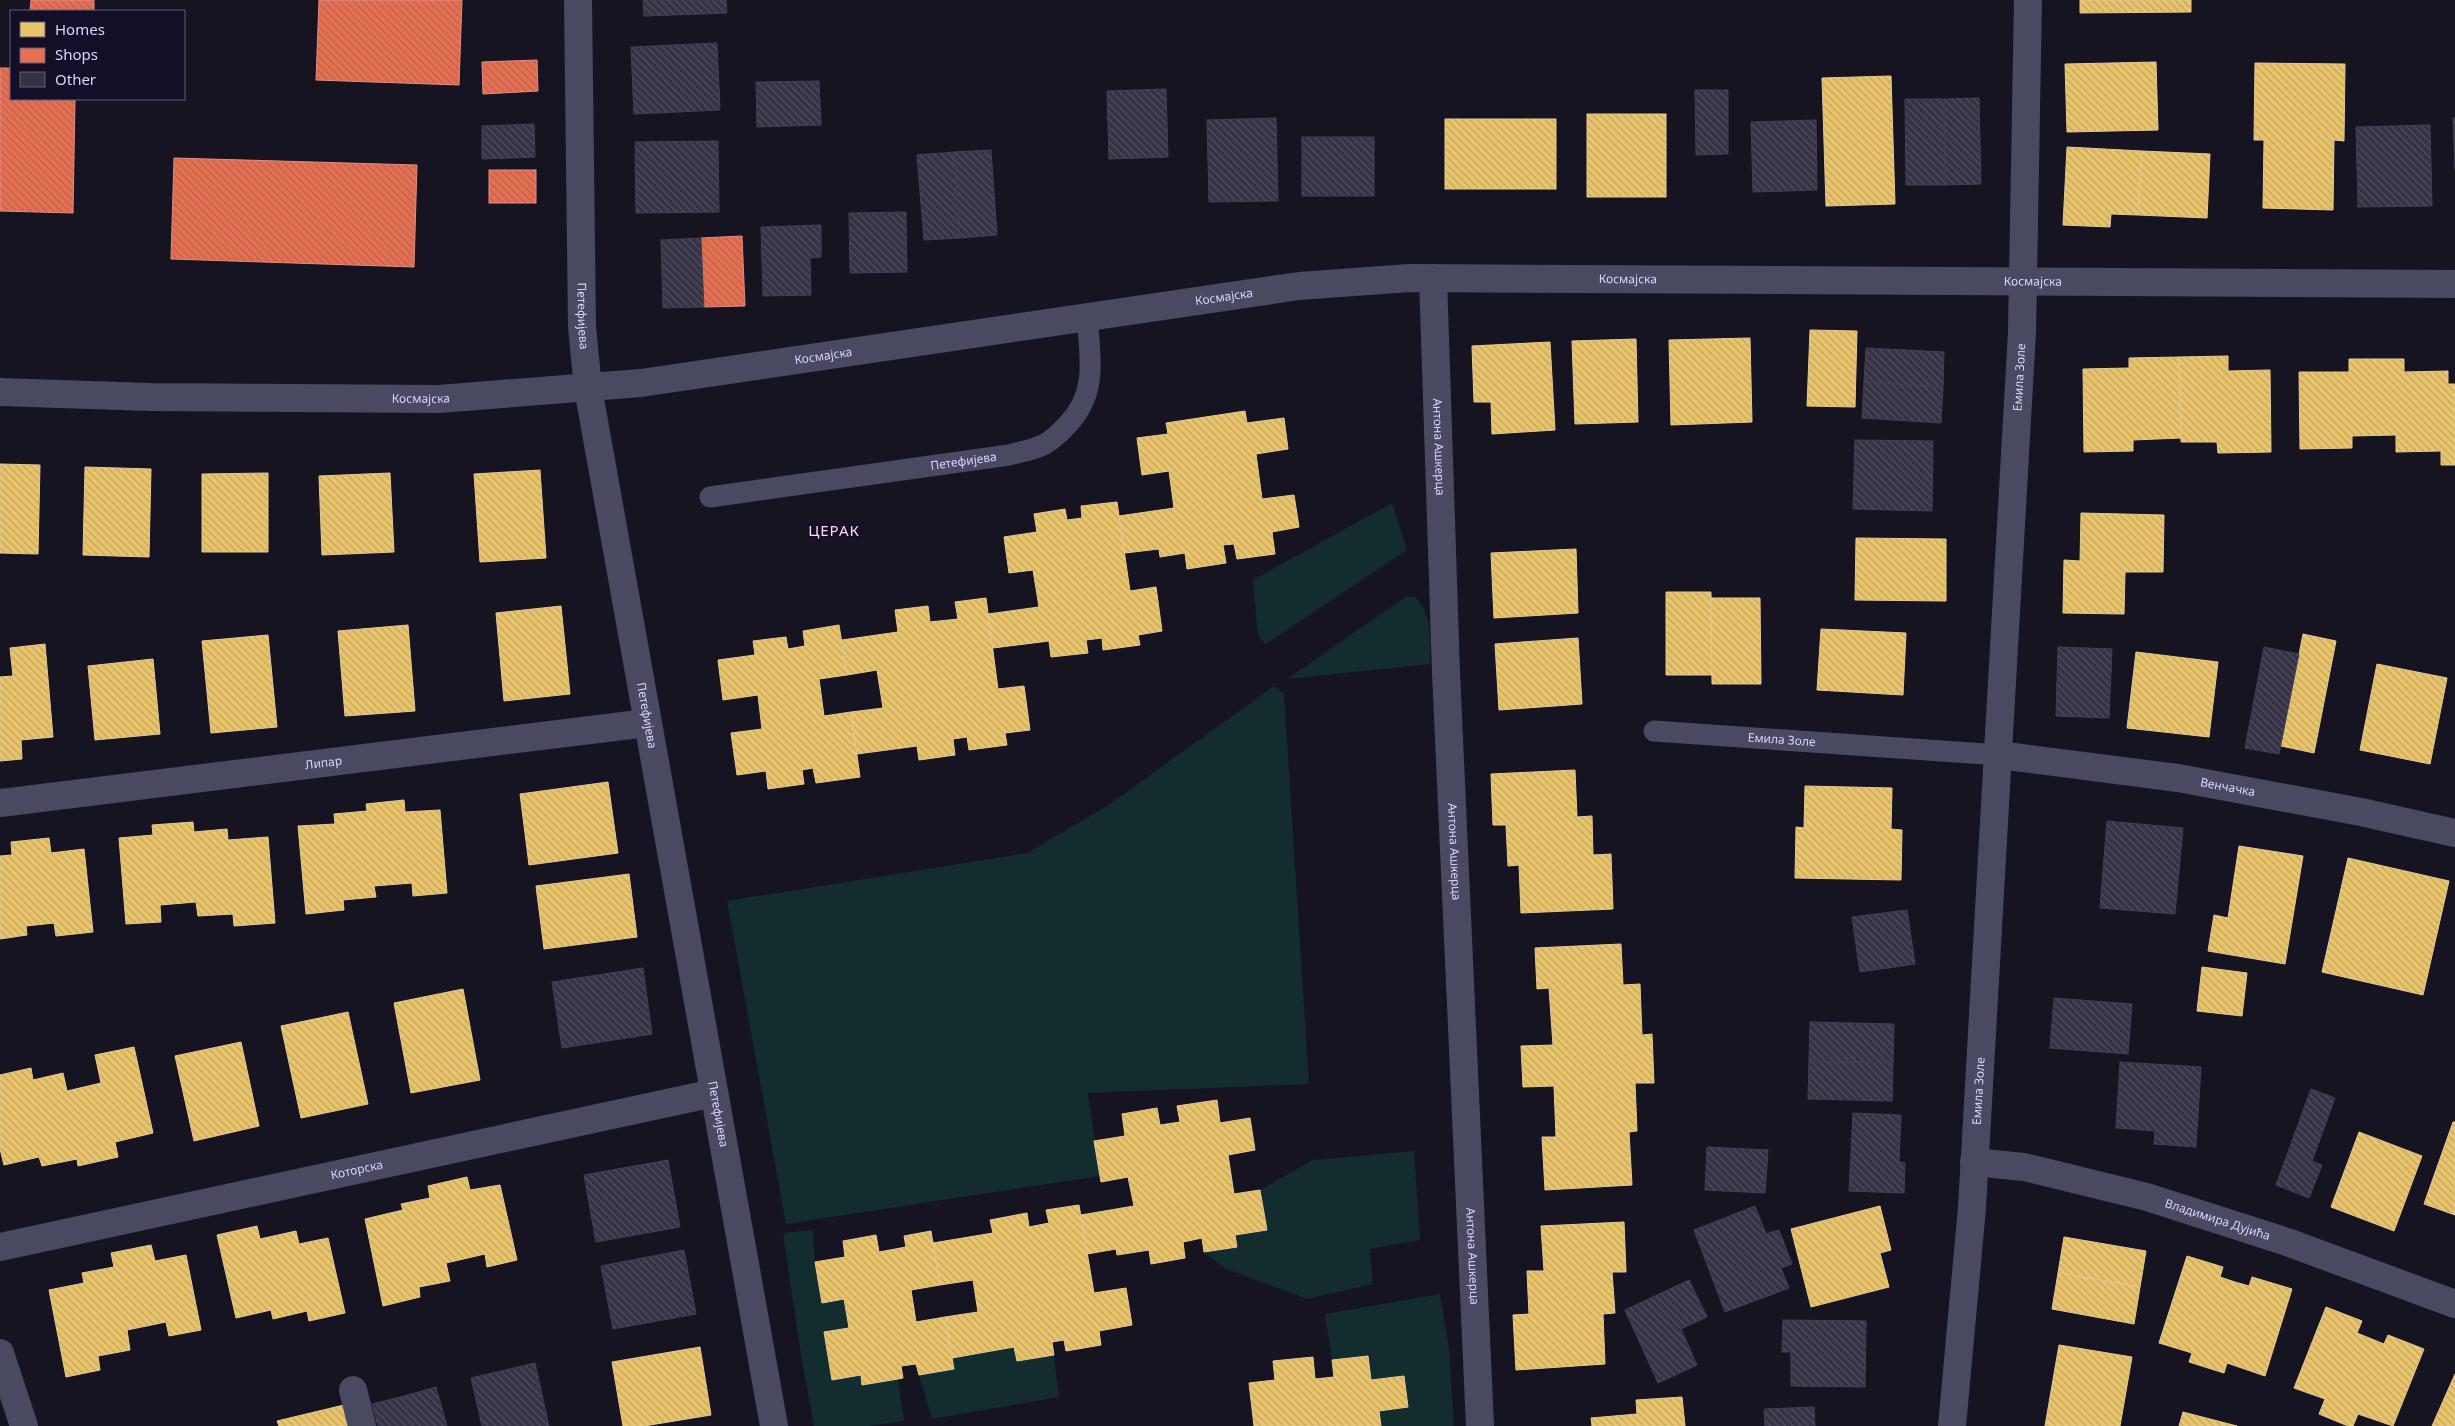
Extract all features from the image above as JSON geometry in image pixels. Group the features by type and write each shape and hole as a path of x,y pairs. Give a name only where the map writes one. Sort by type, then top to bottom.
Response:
{"street":[{"name":"Петефијева","path":"578,0 582,326 588,388 774,1426"},
{"name":"Емила Золе","path":"1952,1426 1974,1162 1999,755 2023,283 2028,0"},
{"name":"Космајска","path":"0,392 150,398 439,399 588,388 641,383 1299,286 1433,278 2023,283 2455,284"},
{"name":"Антона Ашкерца","path":"1433,278 1447,682 1480,1426"},
{"name":"Липар","path":"0,804 647,723"},
{"name":"Венчачка","path":"1999,755 2178,778 2361,812 2455,833"},
{"name":"Которска","path":"0,1247 714,1094"},
{"name":"Владимира Дујића","path":"1974,1162 2024,1167 2147,1197 2287,1242 2455,1304"},
{"path":"0,1354 24,1426"},
{"path":"353,1390 362,1426"}],"lane":[{"name":"Петефијева","path":"710,496 1009,455 1042,446 1059,434 1078,414 1087,397 1091,373 1086,318"},
{"name":"Емила Золе","path":"1654,731 1999,755"}],"green space":[{"path":"1392,503 1407,550 1266,644 1258,636 1253,580"},
{"path":"1407,596 1415,597 1421,604 1428,620 1430,664 1287,679"},
{"path":"1274,686 1284,694 1309,1084 1088,1093 1100,1176 786,1224 727,901 1027,853 1107,806"},
{"path":"1414,1151 1420,1240 1370,1249 1373,1284 1307,1299 1224,1268 1204,1252 1237,1247 1235,1235 1267,1230 1260,1190 1313,1160"},
{"path":"813,1230 815,1262 822,1302 844,1299 849,1328 824,1332 832,1380 861,1375 862,1384 898,1379 904,1421 868,1426 814,1426 801,1355 783,1233"},
{"path":"1440,1294 1449,1349 1454,1426 1381,1426 1379,1411 1407,1407 1404,1376 1371,1380 1332,1360 1325,1314"},
{"path":"1014,1347 1017,1361 1054,1355 1059,1397 932,1419 919,1375 954,1369 952,1358"}],"building: Homes":[{"path":"2080,0 2191,0 2191,12 2080,13"},
{"path":"2156,62 2158,130 2067,132 2065,64"},
{"path":"2255,63 2345,64 2344,141 2334,140 2333,210 2263,208 2264,140 2254,140"},
{"path":"1891,76 1895,204 1826,206 1822,78"},
{"path":"1587,114 1666,114 1666,197 1587,197"},
{"path":"1445,119 1556,119 1556,189 1445,189"},
{"path":"2067,147 2142,151 2138,215 2111,214 2110,227 2063,225"},
{"path":"2142,151 2210,154 2207,218 2138,215"},
{"path":"1810,330 1857,331 1855,407 1807,406"},
{"path":"1750,338 1752,422 1671,425 1669,340"},
{"path":"1636,339 1638,422 1575,424 1572,341"},
{"path":"1550,342 1555,430 1492,434 1491,402 1474,402 1472,346"},
{"path":"2228,356 2228,371 2270,370 2271,452 2218,453 2217,442 2181,442 2179,357"},
{"path":"2179,357 2181,438 2133,440 2133,451 2084,452 2083,369 2129,368 2129,358"},
{"path":"2349,359 2404,359 2404,372 2448,371 2448,384 2455,384 2455,465 2441,465 2441,451 2396,452 2396,435 2352,436 2352,448 2300,449 2299,372 2349,372"},
{"path":"1245,411 1247,423 1284,418 1288,449 1256,454 1262,499 1294,495 1299,527 1272,532 1275,554 1237,559 1234,544 1223,545 1226,563 1187,569 1185,553 1160,557 1159,549 1125,553 1119,516 1174,508 1169,471 1142,475 1137,438 1168,434 1166,423"},
{"path":"0,464 40,465 38,554 0,553"},
{"path":"85,467 151,469 149,557 83,555"},
{"path":"540,470 546,558 480,562 474,474"},
{"path":"268,473 268,552 202,552 202,474"},
{"path":"390,473 394,552 322,555 319,476"},
{"path":"1117,502 1130,591 1156,587 1162,631 1138,635 1140,645 1103,650 1102,638 1086,640 1088,653 1051,657 1049,641 993,648 988,614 1039,607 1033,570 1009,573 1004,537 1037,532 1034,514 1065,509 1067,520 1082,518 1081,506"},
{"path":"2081,513 2164,515 2163,572 2125,572 2124,614 2063,613 2064,560 2080,561"},
{"path":"1856,538 1946,539 1946,601 1855,600"},
{"path":"1576,549 1578,613 1494,618 1491,553"},
{"path":"1666,592 1711,592 1712,675 1666,675"},
{"path":"986,598 998,689 1024,686 1030,730 1005,733 1007,745 969,750 967,737 953,739 955,755 919,760 917,746 857,754 851,712 883,708 877,670 847,675 842,640 898,632 895,610 928,606 930,622 958,619 955,602"},
{"path":"1711,598 1760,598 1761,684 1712,684"},
{"path":"561,606 570,694 504,701 496,613"},
{"path":"408,625 415,711 345,716 338,631"},
{"path":"839,625 847,675 819,679 824,716 851,712 860,777 816,783 813,768 802,770 804,784 768,789 766,771 737,775 731,733 762,729 758,695 723,700 718,660 755,655 753,641 786,637 788,649 805,646 803,631"},
{"path":"1821,629 1906,633 1903,695 1817,690"},
{"path":"2303,634 2336,641 2314,753 2281,746"},
{"path":"268,635 277,727 211,733 202,641"},
{"path":"1578,638 1582,704 1499,710 1495,644"},
{"path":"45,644 53,737 21,740 22,759 0,761 0,677 13,676 10,648"},
{"path":"2136,652 2218,662 2209,737 2127,728"},
{"path":"153,659 160,734 95,740 88,666"},
{"path":"2377,664 2447,678 2430,764 2360,750"},
{"path":"1575,770 1577,817 1592,816 1593,855 1611,854 1613,909 1521,913 1519,865 1508,866 1506,825 1493,825 1491,774"},
{"path":"608,782 618,853 529,865 520,794"},
{"path":"1805,786 1892,788 1891,829 1902,830 1901,880 1795,878 1796,827 1804,828"},
{"path":"404,800 405,812 440,810 447,893 413,896 412,883 374,886 376,897 343,900 344,910 306,914 298,826 335,824 334,814 367,811 366,804"},
{"path":"193,822 194,832 227,829 228,840 268,837 275,923 234,926 233,914 198,916 196,902 160,905 161,922 126,924 119,838 153,835 152,825"},
{"path":"49,838 51,853 84,849 93,932 56,936 54,923 26,926 27,935 0,939 0,856 12,855 11,842"},
{"path":"2239,846 2303,856 2285,964 2208,951 2214,915 2228,918"},
{"path":"2348,858 2449,881 2423,995 2322,972"},
{"path":"629,874 637,937 544,949 536,886"},
{"path":"1621,944 1623,985 1640,984 1642,1035 1652,1034 1654,1083 1635,1083 1637,1131 1629,1132 1632,1185 1545,1190 1542,1137 1556,1137 1554,1086 1523,1087 1521,1046 1553,1045 1549,988 1537,989 1535,948"},
{"path":"2202,967 2247,973 2242,1016 2197,1011"},
{"path":"463,989 480,1080 411,1093 394,1003"},
{"path":"348,1012 368,1104 301,1118 281,1026"},
{"path":"241,1042 259,1126 194,1141 175,1056"},
{"path":"134,1047 153,1133 115,1142 118,1157 78,1166 77,1159 42,1166 39,1157 4,1165 0,1149 0,1075 31,1068 33,1080 63,1073 67,1091 101,1083 95,1055"},
{"path":"1217,1100 1220,1123 1250,1118 1255,1150 1228,1155 1234,1194 1260,1190 1267,1230 1235,1235 1237,1247 1204,1252 1202,1238 1183,1242 1185,1258 1151,1264 1149,1250 1117,1255 1116,1249 1087,1254 1081,1215 1134,1206 1128,1177 1101,1182 1094,1141 1125,1136 1122,1114 1157,1108 1160,1125 1180,1122 1177,1106"},
{"path":"2453,1122 2455,1122 2455,1215 2424,1204"},
{"path":"2359,1132 2422,1156 2394,1231 2331,1207"},
{"path":"467,1177 470,1190 500,1185 517,1260 487,1267 485,1254 446,1263 450,1281 419,1287 420,1297 383,1306 365,1219 403,1210 401,1204 430,1198 428,1186"},
{"path":"1079,1205 1094,1293 1126,1288 1132,1325 1099,1331 1101,1345 1066,1351 1064,1340 1052,1342 1054,1355 1017,1361 1014,1347 952,1358 945,1317 978,1312 973,1280 940,1285 933,1243 993,1233 990,1220 1027,1213 1029,1227 1049,1223 1046,1210"},
{"path":"1880,1206 1891,1250 1880,1253 1889,1287 1811,1307 1791,1229"},
{"path":"1624,1222 1626,1272 1612,1272 1615,1313 1603,1314 1605,1364 1516,1370 1513,1315 1529,1314 1527,1271 1544,1271 1541,1226"},
{"path":"257,1226 260,1239 296,1231 299,1244 328,1238 345,1313 309,1321 307,1311 273,1319 271,1310 236,1318 217,1235"},
{"path":"931,1231 940,1285 911,1290 916,1322 945,1317 954,1369 919,1375 916,1364 901,1366 903,1378 898,1379 862,1385 861,1375 832,1380 824,1332 849,1328 844,1299 822,1303 815,1262 845,1257 843,1241 876,1235 879,1252 906,1247 904,1236"},
{"path":"2064,1237 2146,1251 2140,1287 2058,1273"},
{"path":"151,1245 155,1261 186,1255 201,1330 169,1336 166,1322 127,1330 130,1350 98,1356 100,1370 66,1377 49,1290 84,1283 82,1273 114,1267 111,1253"},
{"path":"2187,1256 2223,1267 2220,1277 2235,1282 2249,1286 2252,1277 2292,1289 2265,1376 2227,1363 2224,1373 2189,1362 2192,1353 2159,1343"},
{"path":"2058,1273 2140,1287 2134,1324 2052,1309"},
{"path":"2326,1307 2362,1321 2357,1333 2384,1344 2388,1335 2424,1349 2393,1426 2358,1414 2353,1426 2348,1426 2319,1414 2325,1399 2294,1388"},
{"path":"2059,1345 2132,1357 2120,1426 2045,1426"},
{"path":"700,1347 711,1415 644,1426 623,1426 612,1362"},
{"path":"1368,1356 1371,1380 1404,1376 1408,1407 1379,1411 1381,1426 1254,1426 1249,1383 1275,1380 1273,1361 1313,1357 1315,1379 1334,1377 1332,1360"},
{"path":"2455,1374 2455,1426 2432,1426"},
{"path":"1682,1397 1685,1426 1592,1426 1591,1418 1637,1414 1636,1400"},
{"path":"348,1404 353,1426 279,1426 277,1421"},
{"path":"2183,1412 2237,1426 2179,1426"}],"building: Shops":[{"path":"31,0 94,0 94,10 30,10"},
{"path":"319,0 462,0 459,85 316,80"},
{"path":"537,60 538,91 483,94 482,62"},
{"path":"0,68 10,68 10,100 75,100 73,213 0,211"},
{"path":"174,158 417,165 414,267 171,259"},
{"path":"489,170 536,170 536,203 489,203"},
{"path":"742,236 745,306 704,307 701,238"}],"building: Other":[{"path":"643,0 726,0 727,13 644,16"},
{"path":"717,43 720,110 634,114 631,47"},
{"path":"819,81 821,125 757,127 756,82"},
{"path":"1166,89 1168,157 1109,159 1107,91"},
{"path":"1695,90 1728,90 1728,154 1696,155"},
{"path":"1979,98 1981,184 1945,185 1944,99"},
{"path":"1905,99 1944,99 1945,185 1906,185"},
{"path":"1276,118 1278,201 1209,202 1207,120"},
{"path":"2453,118 2455,118 2455,170"},
{"path":"1816,120 1817,190 1753,192 1751,122"},
{"path":"534,124 535,157 482,159 482,126"},
{"path":"2430,125 2432,206 2358,207 2356,127"},
{"path":"1302,137 1374,137 1374,196 1302,196"},
{"path":"718,141 719,212 636,213 635,142"},
{"path":"991,150 997,235 960,238 954,152"},
{"path":"954,152 960,238 924,240 917,155"},
{"path":"906,212 907,272 850,273 849,213"},
{"path":"821,225 821,257 810,258 811,295 763,296 761,227"},
{"path":"701,238 704,307 663,308 661,240"},
{"path":"1866,348 1944,352 1943,387 1864,382"},
{"path":"1864,382 1943,387 1941,423 1862,418"},
{"path":"1855,440 1933,441 1932,511 1853,509"},
{"path":"2058,647 2112,649 2109,718 2056,716"},
{"path":"2264,647 2299,654 2279,754 2245,748"},
{"path":"2107,821 2183,828 2175,914 2100,908"},
{"path":"1907,910 1915,964 1860,972 1852,917"},
{"path":"643,968 652,1034 562,1048 552,982"},
{"path":"2054,998 2132,1004 2128,1054 2050,1048"},
{"path":"1810,1022 1894,1024 1893,1063 1809,1061"},
{"path":"1809,1061 1893,1063 1892,1101 1808,1099"},
{"path":"2120,1062 2201,1067 2196,1147 2154,1144 2155,1131 2116,1128"},
{"path":"2311,1089 2335,1098 2312,1161 2322,1165 2309,1198 2276,1185"},
{"path":"1853,1113 1901,1115 1899,1162 1905,1163 1904,1193 1849,1191"},
{"path":"1707,1147 1768,1150 1765,1193 1705,1190"},
{"path":"668,1160 680,1227 596,1242 584,1175"},
{"path":"1755,1206 1766,1234 1779,1230 1792,1264 1781,1268 1789,1288 1725,1312 1694,1230"},
{"path":"684,1250 696,1314 613,1329 601,1266"},
{"path":"1689,1280 1707,1317 1681,1329 1697,1365 1658,1383 1625,1310"},
{"path":"1783,1320 1866,1321 1865,1387 1791,1386 1791,1352 1782,1352"},
{"path":"535,1363 549,1426 482,1426 471,1378"},
{"path":"436,1387 447,1426 412,1426 404,1396"},
{"path":"404,1396 412,1426 378,1426 372,1404"},
{"path":"1814,1407 1815,1426 1765,1426 1764,1409"}],"district":[{"name":"ЦЕРАК","path":"834,531"}]}
